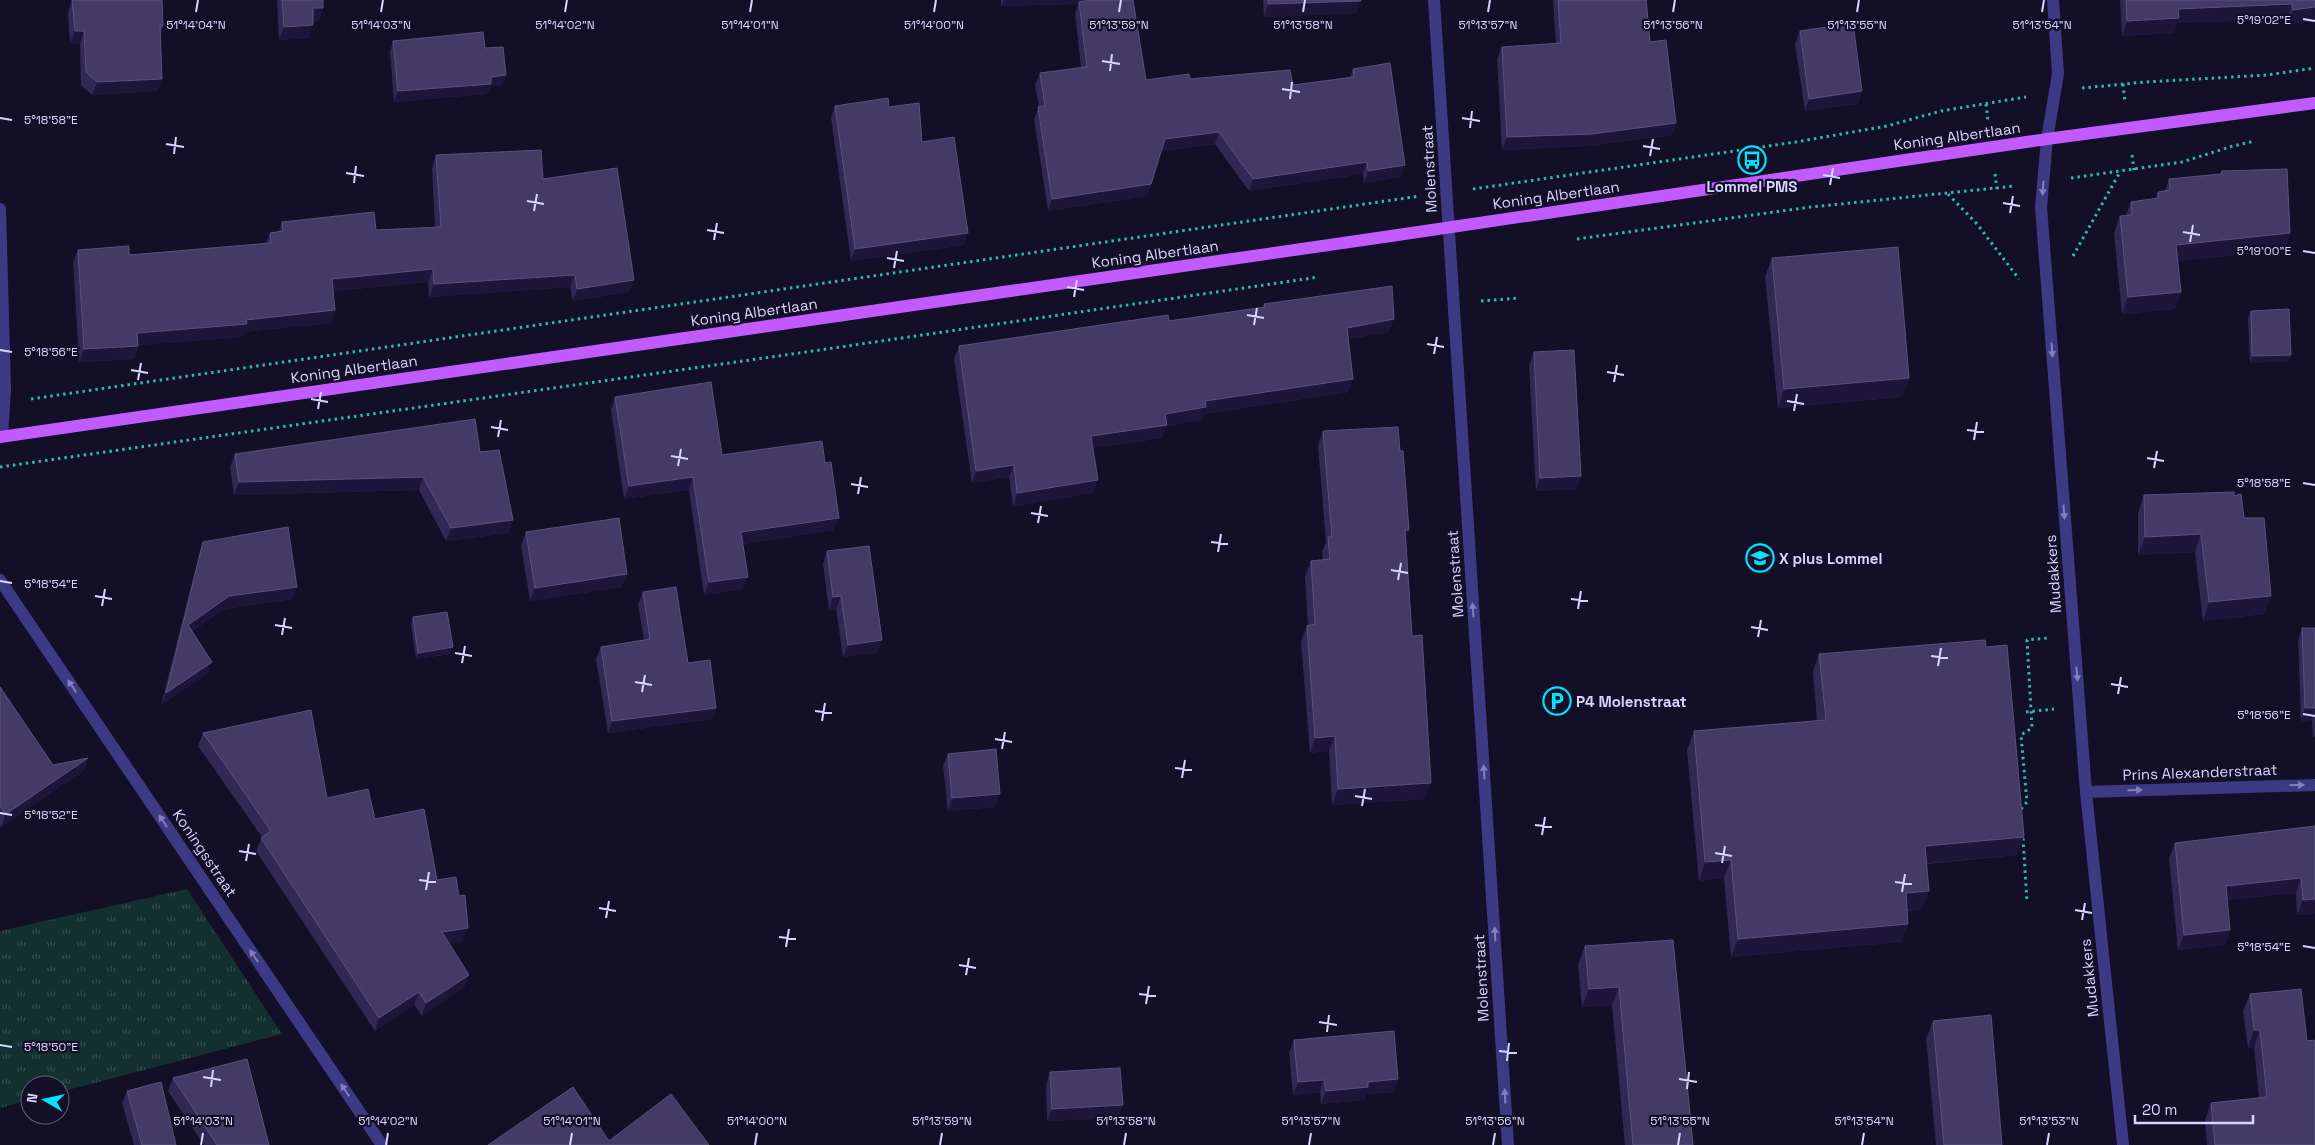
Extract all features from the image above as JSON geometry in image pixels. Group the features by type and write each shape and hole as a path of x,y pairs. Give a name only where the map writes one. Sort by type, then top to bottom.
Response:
{"main road":[{"name":"Koning Albertlaan","path":"1,436 2047,139 2315,103"}],"street":[{"name":"Molenstraat","path":"1434,0 1448,192 1448,226 1508,1145"},
{"name":"Mudakkers","path":"2053,0 2058,74 2047,139 2041,207 2086,792 2123,1145"},
{"path":"0,209 5,402 1,436"},
{"name":"Koningsstraat","path":"0,580 382,1145"},
{"name":"Prins Alexanderstraat","path":"2086,792 2315,785"}],"path":[{"path":"5,402 1796,142 1887,126 1941,110 2055,92 2145,82 2267,75 2315,68"},
{"path":"2043,182 2182,162 2233,146 2262,140"},
{"path":"2070,264 2120,171"},
{"path":"1575,239 1811,207 1997,189"},
{"path":"1948,194 1977,224 2020,280 2048,303"},
{"path":"0,467 1327,275"},
{"path":"1453,304 1519,298"},
{"path":"2021,817 2020,808 2027,802 2021,735 2032,728 2027,640 2074,636"},
{"path":"2023,836 2028,902"}],"green space":[{"path":"187,889 282,1034 70,1089 70,1075 20,1075 20,1103 0,1108 0,931"}],"building":[{"path":"72,0 162,0 163,26 160,26 162,79 97,82 86,72 84,31 75,31"},
{"path":"282,0 323,0 323,8 313,8 313,25 284,27"},
{"path":"1090,0 1133,0 1146,80 1189,74 1190,79 1290,70 1293,85 1354,77 1353,69 1390,63 1405,165 1368,171 1367,162 1253,179 1219,132 1165,139 1151,184 1052,199 1038,107 1045,106 1040,73 1087,67 1079,2"},
{"path":"1268,0 1361,0 1361,1 1268,4"},
{"path":"1558,0 1646,0 1650,42 1666,40 1676,123 1592,134 1507,137 1502,47 1561,43"},
{"path":"2126,0 2315,0 2315,7 2293,10 2292,4 2178,9 2179,18 2127,21"},
{"path":"1853,23 1862,91 1809,99 1800,31"},
{"path":"483,32 485,48 503,47 506,75 491,77 491,84 398,91 393,41"},
{"path":"888,98 889,107 919,103 922,142 954,137 968,233 855,249 835,106"},
{"path":"541,150 543,179 617,168 634,280 577,289 575,275 434,284 433,269 332,279 335,310 246,320 247,324 137,333 138,346 84,349 78,250 129,246 129,255 271,243 270,233 283,231 282,222 374,212 376,230 441,227 436,155"},
{"path":"2287,169 2290,233 2176,245 2181,292 2128,297 2120,216 2132,215 2131,202 2158,198 2158,192 2170,190 2169,179 2221,174 2222,171"},
{"path":"1898,247 1909,378 1784,389 1772,258"},
{"path":"1392,286 1394,319 1347,328 1353,379 1205,401 1206,407 1165,414 1167,425 1091,436 1098,480 1017,493 1014,465 976,471 959,346 1168,315 1169,321 1265,307 1264,304"},
{"path":"2289,309 2291,355 2252,356 2251,311"},
{"path":"1574,350 1581,476 1540,478 1534,352"},
{"path":"711,382 722,455 822,441 825,463 831,462 839,518 741,532 748,577 709,582 693,477 629,486 615,397"},
{"path":"475,419 480,452 499,450 513,520 451,528 423,477 239,482 235,454"},
{"path":"1398,427 1400,451 1403,451 1409,530 1405,530 1412,636 1422,635 1431,783 1338,789 1335,736 1315,738 1307,626 1315,624 1311,561 1330,559 1328,537 1332,537 1323,431"},
{"path":"2234,492 2234,496 2241,494 2244,518 2264,518 2271,596 2209,602 2201,534 2145,537 2144,495"},
{"path":"619,518 627,574 535,588 526,532"},
{"path":"288,527 297,587 229,596 188,625 212,662 166,693 203,542"},
{"path":"869,546 882,640 848,645 841,596 833,597 827,551"},
{"path":"676,587 688,663 710,660 716,708 612,721 601,647 650,639 643,592"},
{"path":"447,612 453,647 418,653 413,617"},
{"path":"2302,628 2315,628 2315,708 2305,708"},
{"path":"1985,640 1986,647 2007,645 2024,837 1925,846 1929,891 1906,893 1908,924 1738,939 1731,860 1705,862 1694,731 1826,720 1819,654"},
{"path":"0,687 53,765 88,758 6,814 0,806"},
{"path":"311,710 327,798 368,789 375,819 424,809 437,880 456,877 459,896 465,895 468,928 442,932 469,975 426,1003 419,992 379,1018 261,838 271,831 203,733"},
{"path":"996,749 1000,794 952,798 948,754"},
{"path":"2315,826 2315,899 2303,900 2301,878 2226,886 2230,930 2184,935 2175,843"},
{"path":"1673,940 1693,1145 1633,1145 1619,987 1589,989 1585,946"},
{"path":"2301,989 2307,1041 2314,1040 2315,1047 2315,1145 2215,1145 2211,1103 2267,1097 2260,1030 2254,1030 2250,994"},
{"path":"1991,1015 2002,1145 1944,1145 1933,1021"},
{"path":"1394,1031 1398,1079 1368,1082 1368,1087 1326,1091 1324,1080 1298,1082 1294,1040"},
{"path":"247,1059 269,1145 217,1145 173,1078"},
{"path":"1120,1068 1123,1105 1052,1109 1050,1072"},
{"path":"161,1082 176,1145 142,1145 127,1091"},
{"path":"573,1087 609,1141 671,1094 709,1145 488,1145"}],"place":[{"name":"Lommel PMS","path":"1752,160"},
{"name":"X plus Lommel","path":"1760,558"},
{"name":"P4 Molenstraat","path":"1557,701"}]}
